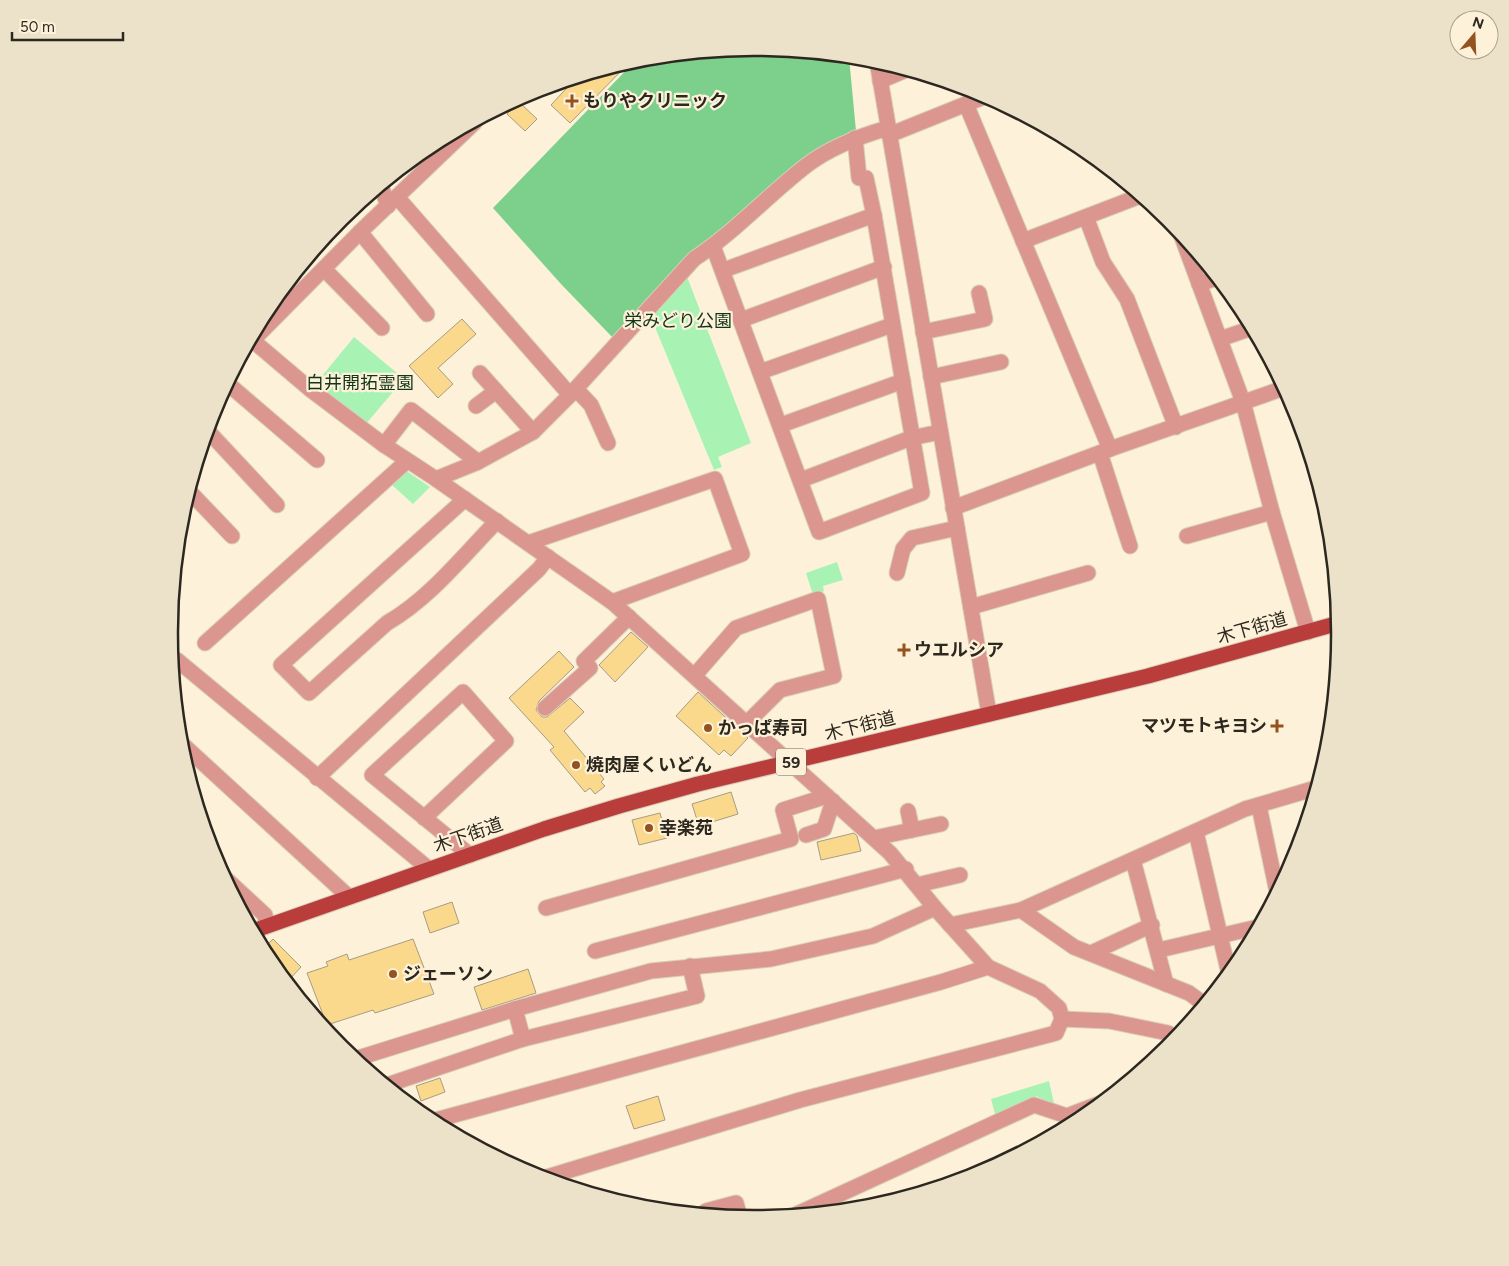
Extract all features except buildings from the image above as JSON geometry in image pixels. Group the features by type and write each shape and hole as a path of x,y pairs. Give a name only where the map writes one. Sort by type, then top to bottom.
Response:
{"main road":[{"name":"木下街道","path":"260,928 470,855 620,806 1148,676 1331,626"}],"street":[{"path":"878,70 989,714"},
{"path":"880,81 896,74"},
{"path":"436,479 478,462 533,432 573,392 694,259 714,246 808,164 855,138 888,131 975,100"},
{"path":"966,104 1023,241 1105,451 1130,546"},
{"path":"714,246 819,532 922,494 892,325 884,267 866,178 859,178 855,138"},
{"path":"269,322 392,202 437,151"},
{"path":"384,191 392,202 573,392 591,405 608,442"},
{"path":"1023,241 1134,198"},
{"path":"724,270 874,215"},
{"path":"1086,217 1103,262 1128,299 1176,427"},
{"path":"360,232 427,314"},
{"path":"1187,252 1243,402 1272,512 1308,632"},
{"path":"741,320 884,267"},
{"path":"324,269 382,328"},
{"path":"1199,284 1210,280"},
{"path":"923,332 985,319 979,292"},
{"path":"760,372 892,325"},
{"path":"1220,339 1245,330"},
{"path":"256,344 311,390 384,445 612,602 695,675 906,869 935,908 988,967 1040,991 1059,1008 1062,1020 1056,1034 800,1100 556,1174"},
{"path":"931,377 1001,362"},
{"path":"480,373 533,432"},
{"path":"781,425 903,381"},
{"path":"233,387 317,460"},
{"path":"953,508 1105,451 1277,390"},
{"path":"476,406 496,391"},
{"path":"384,445 411,410 478,462"},
{"path":"801,480 911,438 940,432"},
{"path":"213,436 276,505"},
{"path":"205,642 407,461"},
{"path":"528,543 715,479 742,554 612,602"},
{"path":"194,496 232,536"},
{"path":"465,499 281,665 309,693 387,623 400,616 425,594 497,521"},
{"path":"1187,536 1272,512"},
{"path":"896,573 903,549 912,538 957,528"},
{"path":"317,778 539,569 548,557"},
{"path":"971,607 1088,573"},
{"path":"695,675 736,628 818,600 834,676 780,690 747,723"},
{"path":"546,708 590,668 584,661 629,617"},
{"path":"179,661 429,869"},
{"path":"424,818 506,741 463,692 372,775 424,818 470,855"},
{"path":"190,751 349,897"},
{"path":"950,925 1021,910 1245,809 1310,790"},
{"path":"806,834 824,828 830,799"},
{"path":"546,908 791,839 783,810 830,799"},
{"path":"1259,806 1275,882"},
{"path":"908,811 912,830"},
{"path":"874,838 940,824"},
{"path":"1196,832 1227,964"},
{"path":"1134,860 1159,950 1166,984"},
{"path":"595,952 906,869"},
{"path":"917,885 960,875"},
{"path":"239,891 264,915 260,928"},
{"path":"363,1056 515,1009 651,971 770,959 874,936 935,908"},
{"path":"1021,910 1074,947 1189,993 1199,1000"},
{"path":"1092,954 1152,925"},
{"path":"1159,950 1249,929"},
{"path":"393,1083 523,1039 697,996 690,966"},
{"path":"443,1118 941,982 988,967"},
{"path":"515,1009 523,1039"},
{"path":"1062,1020 1109,1021 1168,1032"},
{"path":"813,1207 1034,1105 1067,1116 1075,1113"},
{"path":"716,1209 736,1203 738,1210"}],"green space":[{"path":"717,57 792,57 850,64 856,131 805,161 615,340 561,284 493,208 625,71 679,61"},
{"name":"栄みどり公園","path":"686,274 751,443 718,457 722,467 714,470 650,315"},
{"name":"白井開拓霊園","path":"354,337 404,379 365,425 313,387"},
{"path":"405,470 430,487 413,504 392,485"},
{"path":"837,562 843,580 823,586 824,591 813,595 806,573"},
{"path":"1049,1081 1055,1108 1041,1103 1042,1099 1036,1096 1034,1101 996,1118 991,1099"}],"place":[{"name":"もりやクリニック","path":"572,101"},
{"name":"ウエルシア","path":"904,650"},
{"name":"マツモトキヨシ","path":"1277,726"},
{"name":"かっぱ寿司","path":"708,728"},
{"name":"焼肉屋くいどん","path":"576,765"},
{"name":"幸楽苑","path":"649,828"},
{"name":"ジェーソン","path":"393,974"}]}
